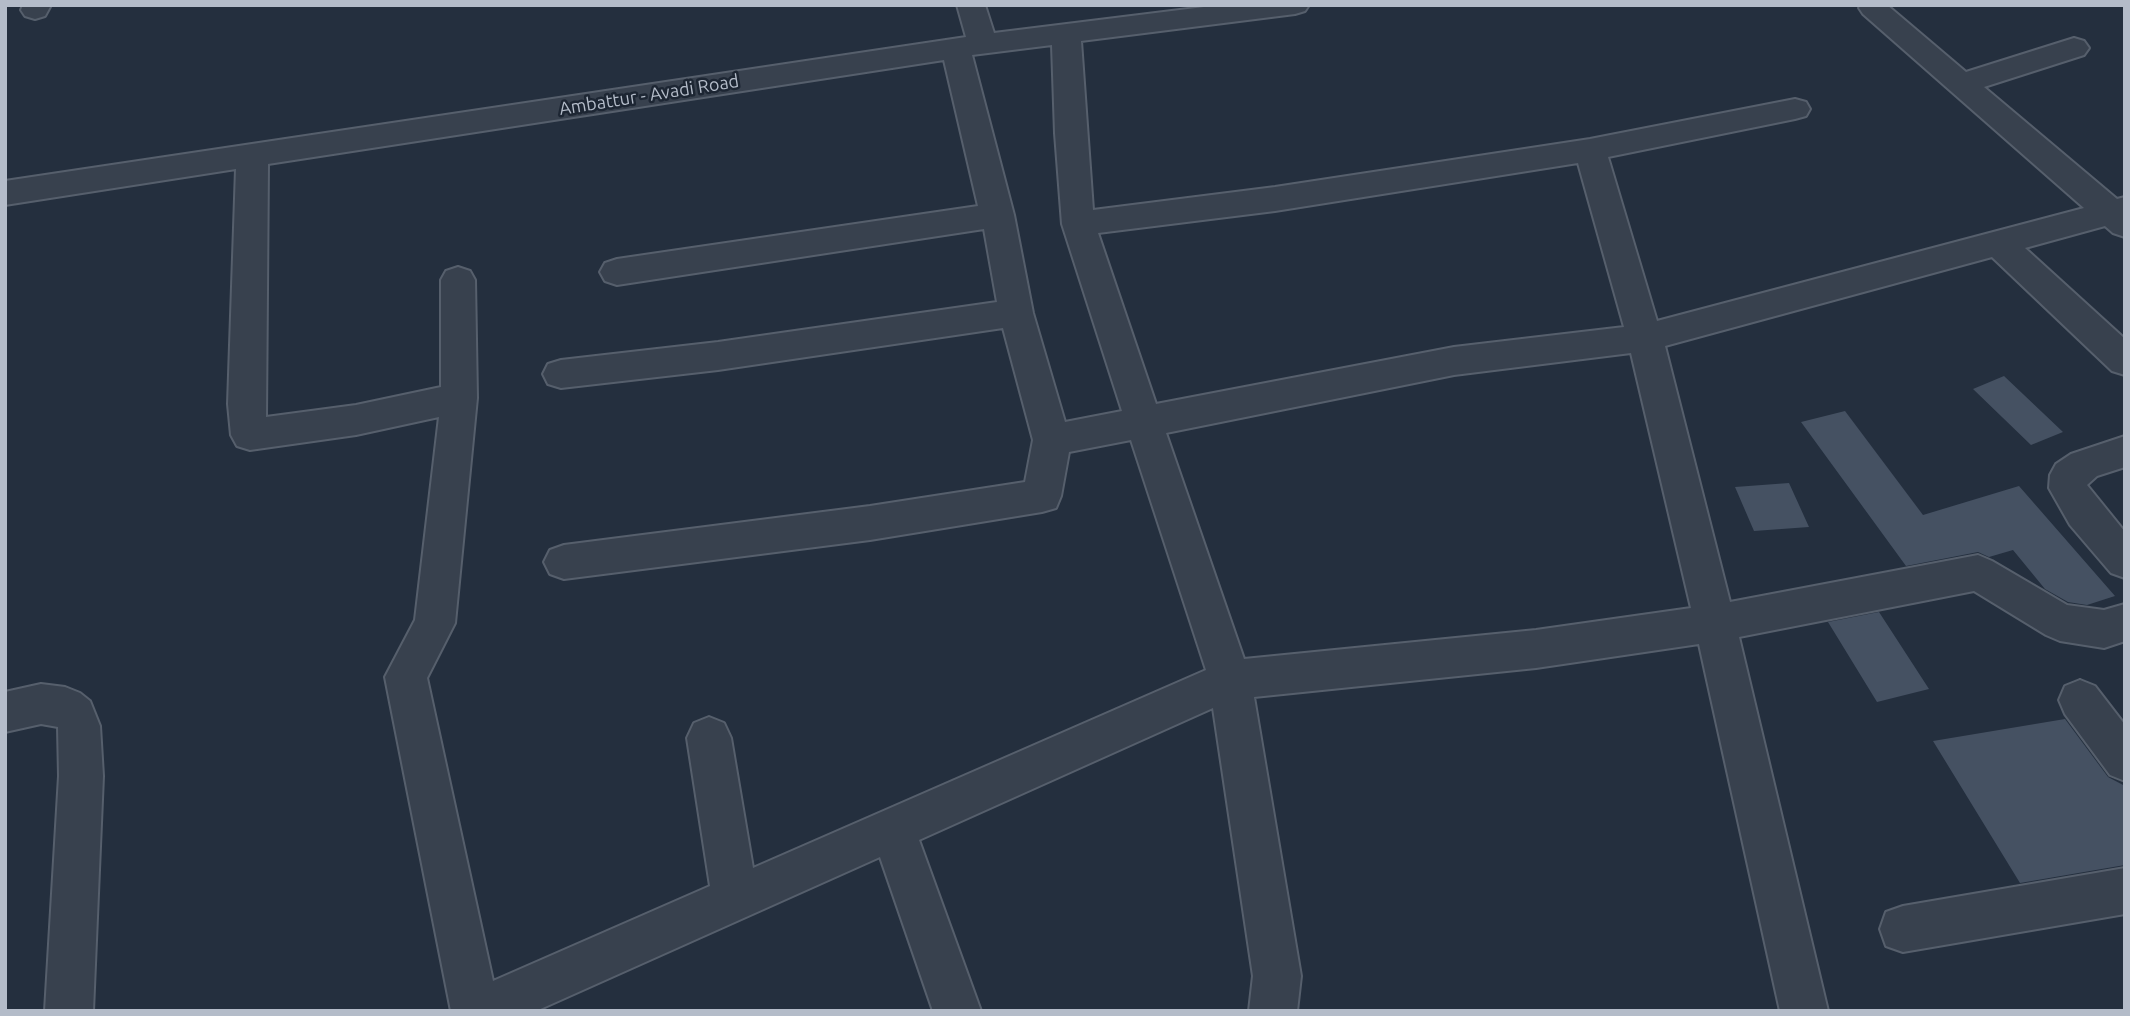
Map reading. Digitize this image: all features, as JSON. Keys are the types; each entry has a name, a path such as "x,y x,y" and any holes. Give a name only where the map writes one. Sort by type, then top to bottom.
{"street":[{"path":"564,562 870,523 1042,496 1052,440 1016,313 970,46 971,5"},
{"name":"Ambattur - Avadi Road","path":"5,193 1066,33 1171,13 1294,5"},
{"path":"1873,8 2120,216"},
{"path":"1066,33 1070,133 1078,224 1230,680 1277,976 1273,1011"},
{"path":"1961,84 2074,48"},
{"path":"1078,224 1275,199 1590,150 1795,109"},
{"path":"1590,150 1644,338 1715,623 1804,1011"},
{"path":"253,155 246,404 250,435 356,420 459,398"},
{"path":"617,272 998,215"},
{"path":"1052,440 1454,361 1644,338 1999,244 2120,216"},
{"path":"1999,244 2125,361"},
{"path":"458,280 459,398 435,623 406,677 475,1011"},
{"path":"561,374 718,356 1016,313"},
{"path":"2125,451 2076,470 2069,475 2068,488 2084,513 2125,561"},
{"path":"480,1011 1230,680 1536,649 1715,623 1978,573 2060,622 2104,629 2125,622"},
{"path":"2080,700 2125,760"},
{"path":"5,712 41,704 65,707 75,715 79,726 81,776 69,1011"},
{"path":"709,737 735,899"},
{"path":"893,830 957,1011"},
{"path":"1903,929 2125,891"}],"building":[{"path":"2004,376 2063,432 2031,445 1973,389"},
{"path":"1845,411 1923,515 2019,486 2115,596 2087,605 2068,602 2045,589 2013,550 1989,557 1978,552 1906,566 1801,422"},
{"path":"1789,483 1809,527 1754,531 1735,487"},
{"path":"1879,612 1929,689 1877,702 1828,622"},
{"path":"2065,719 2108,777 2125,786 2125,865 2020,883 1933,741"}]}
